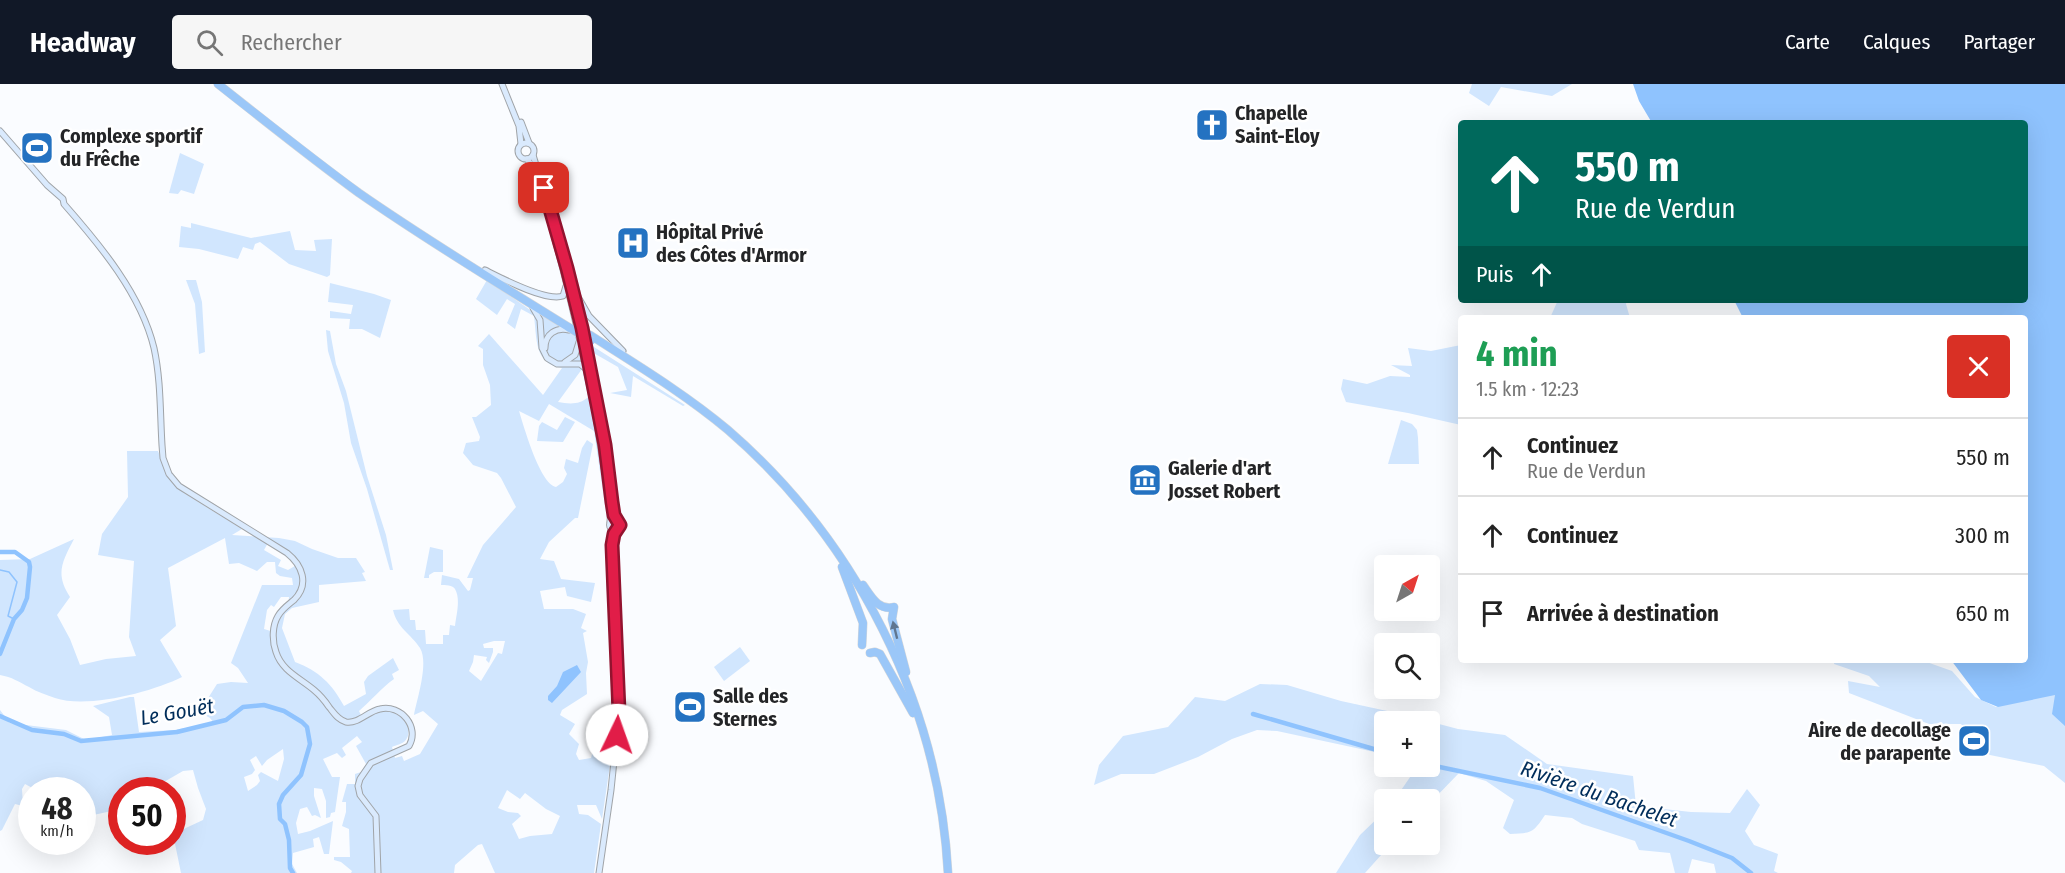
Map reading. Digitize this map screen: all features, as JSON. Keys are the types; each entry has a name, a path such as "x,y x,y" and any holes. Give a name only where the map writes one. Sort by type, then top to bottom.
{"highway":[{"path":"218,84 357,191 436,245 574,330 635,364 704,411 752,452 804,508 864,595 886,637 910,694 923,731 937,787 946,873"},
{"path":"227,84 348,179 415,226 679,397 737,443 793,501 842,563 880,606 885,609 894,607 892,619 910,694"},
{"path":"622,351 635,364"},
{"path":"842,563 863,623 862,645"},
{"path":"842,563 882,637 913,713 934,792 946,873"},
{"path":"870,653 880,654 913,713"}],"main road":[{"path":"504,84 529,143 534,148 530,157 531,163 566,278 574,330 577,352 571,360 560,362 550,358 545,346 549,335 558,330 574,330"},
{"path":"504,84 519,126 522,144 519,153 521,156 530,157"},
{"path":"0,131 47,185 63,199 64,204 101,247 146,323 156,362 162,452 169,474 186,491 287,553 299,565 303,581 300,592 282,610 274,624 274,645 279,659 295,676 314,690 335,715 344,721 354,721 374,710 386,708 405,716 410,723 412,735 409,746 371,763 358,786 360,795 376,816 378,873"},
{"path":"522,144 529,143"},
{"path":"530,157 578,297 585,310 622,351"},
{"path":"567,268 582,328 601,424 614,520"},
{"path":"484,270 521,288 556,298 564,294 566,278"},
{"path":"528,302 540,320 543,348 548,358 558,364 580,363 588,375"},
{"path":"574,330 588,375 614,520 620,525 614,530 612,545 619,712 598,873"},
{"path":"594,404 601,424"},
{"path":"614,520 609,525 614,530"}],"shaded area":[{"path":"1472,84 1572,84 1552,96 1501,87 1489,106 1469,93"},
{"path":"180,153 204,164 194,194 181,190 178,194 169,193"},
{"path":"191,223 251,238 290,231 295,250 316,251 314,240 332,239 330,275 327,277 289,264 260,242 255,244 253,250 243,247 238,259 199,249 179,247 181,226 191,228"},
{"path":"186,280 196,280 202,302 205,352 199,354 195,304"},
{"path":"487,280 536,314 539,312 685,405 683,406 633,376 631,397 610,393 627,390 618,367 590,351 613,481 623,718 616,719 613,651 610,651 612,628 606,585 610,539 594,431 549,404 539,421 519,411 539,466 550,484 556,487 563,482 567,474 564,468 566,459 578,463 587,440 593,444 578,518 575,518 549,542 540,559 554,561 561,579 595,583 591,602 567,596 565,587 540,591 544,609 573,609 586,614 581,628 587,631 583,633 588,662 587,694 562,710 560,715 575,724 569,734 579,744 576,754 579,760 591,758 597,737 614,738 602,819 596,805 577,805 579,814 588,815 601,824 594,873 495,873 482,844 455,865 454,873 351,873 352,871 341,862 334,860 334,857 350,857 349,829 342,826 346,802 342,802 347,784 355,784 355,774 361,772 366,764 356,746 362,742 357,736 342,748 346,755 342,758 337,753 323,759 332,777 340,777 335,812 326,818 326,801 322,789 314,788 314,796 321,818 312,816 307,807 300,809 296,823 298,834 333,821 329,854 324,854 319,837 313,839 314,847 293,853 292,864 297,873 181,873 177,855 186,855 186,828 203,820 206,809 193,770 183,771 173,777 108,777 108,812 96,814 96,777 18,777 18,805 15,804 0,831 0,710 10,723 66,730 86,740 112,735 109,717 93,706 130,697 134,697 139,732 174,730 214,723 203,714 205,703 217,684 248,683 238,668 231,663 262,585 293,585 292,578 276,573 275,562 267,562 257,571 239,563 229,564 225,538 168,568 176,626 160,640 182,677 154,688 119,697 68,701 55,698 12,678 0,675 0,560 30,559 74,539 62,568 65,589 70,597 57,615 80,665 136,656 129,637 134,561 98,555 102,534 128,497 127,451 158,451 168,477 184,493 242,529 232,535 279,538 295,541 338,558 356,558 365,572 362,573 366,581 319,585 319,602 292,608 285,614 282,628 295,662 324,679 344,706 366,694 364,682 368,676 393,658 399,670 392,674 394,679 359,711 361,715 387,711 399,715 406,723 409,732 405,741 392,747 395,758 402,756 404,761 420,754 438,724 423,711 414,715 423,672 422,655 420,648 398,622 393,610 409,609 410,620 415,620 416,630 425,630 426,644 443,644 443,635 449,635 450,625 455,626 458,602 454,588 441,585 442,575 459,579 468,591 470,590 473,578 467,578 483,545 516,507 497,473 473,465 463,453 466,443 479,441 480,437 472,417 476,417 491,405 490,385 483,365 483,349 478,346 489,334 543,395 562,368 553,366 542,356 537,342 534,316 521,309 515,329 507,323 515,304 507,299 497,315 476,299","holes":["582,369 588,397 578,403 558,402","269,541 290,553 300,563 288,570 278,566 281,560 264,550","281,597 289,597 288,606 280,616 274,632 264,629 267,610 271,605 274,607","505,641 502,654 498,653 481,681 469,671 474,655 487,657 486,660 489,663 493,648 484,648 483,644","283,749 284,759 278,781 261,772 258,775 260,781 248,791 244,777 255,770 250,760 256,756 262,766","507,790 520,799 525,793 546,809 560,816 552,834 519,839 512,824 521,816 518,813 498,808"]},
{"path":"330,283 391,300 380,338 362,329 349,329 350,319 330,318 330,311 351,314 353,305 328,302"},
{"path":"1557,303 1626,303 1629,315 1551,315"},
{"path":"326,330 330,331 336,364 346,391 367,476 386,535 393,570 390,570 351,443 344,403 328,351"},
{"path":"1458,346 1458,424 1346,402 1341,389 1343,379 1367,384 1390,376 1410,377 1391,365 1412,366 1408,348 1431,351"},
{"path":"565,417 575,422 563,442 537,441 539,426 542,422 557,430"},
{"path":"1401,420 1412,424 1417,430 1419,464 1388,464"},
{"path":"430,547 443,550 443,572 434,572 429,575 429,578 424,578"},
{"path":"740,647 750,661 724,681 714,667"},
{"path":"1929,663 1952,671 1975,697 1996,707 2055,692 2065,701 2065,783 2044,766 1990,755 1966,739 1966,730 1961,724 1929,724 1849,693 1848,681 1880,687 1869,676 1834,664"},
{"path":"1260,684 1287,685 1341,701 1387,711 1374,711 1374,752 1277,731 1257,730 1154,774 1121,774 1094,785 1099,765 1123,736 1168,727 1195,697 1225,701"},
{"path":"1440,724 1505,735 1547,764 1633,776 1636,806 1691,812 1730,813 1747,789 1760,805 1745,831 1754,845 1778,854 1774,871 1778,873 1716,873 1714,864 1692,859 1688,873 1675,873 1670,853 1639,850 1635,841 1582,824 1572,818 1545,815 1531,831 1510,834 1503,828 1514,800 1486,781 1459,773 1440,793 1440,789 1402,789 1410,777 1440,777"},
{"path":"1374,822 1374,855 1381,855 1365,873 1336,873 1360,835"}],"water":[{"path":"1633,84 2065,84 2065,726 2052,714 2055,695 1998,707 1981,700 1953,663 2028,663 2028,315 1742,315 1736,303 2028,303 2028,120 1650,120 1639,101"},
{"path":"577,665 581,672 552,703 548,700 548,696 557,686 563,672"}],"waterway":[{"name":"Le Gouët","path":"0,552 15,552 29,562 30,567 27,598 22,610 14,619 0,654"},
{"path":"0,570 9,572 17,582 8,616 14,619"},
{"name":"Le Gouët","path":"0,716 32,730 64,734 81,741 177,732 226,720 243,707 264,705 284,711 307,727 310,744 301,775 283,795 279,804 280,819 285,824 289,840 290,868 293,873"},
{"name":"Rivière du Bachelet","path":"1253,714 1374,749"},
{"name":"Rivière du Bachelet","path":"1440,767 1540,788 1732,858 1751,873"}],"place":[{"name":"Chapelle Saint-Eloy","path":"1212,125"},
{"name":"Complexe sportif du Frêche","path":"37,148"},
{"name":"Hôpital Privé des Côtes d'Armor","path":"633,243"},
{"name":"Galerie d'art Josset Robert","path":"1145,480"},
{"name":"Salle des Sternes","path":"690,707"},
{"name":"Aire de decollage de parapente","path":"1974,741"}],"route":[{"path":"544,188 582,328 605,445 614,515 620,525 614,534 612,545 619,712 617,735"}]}
